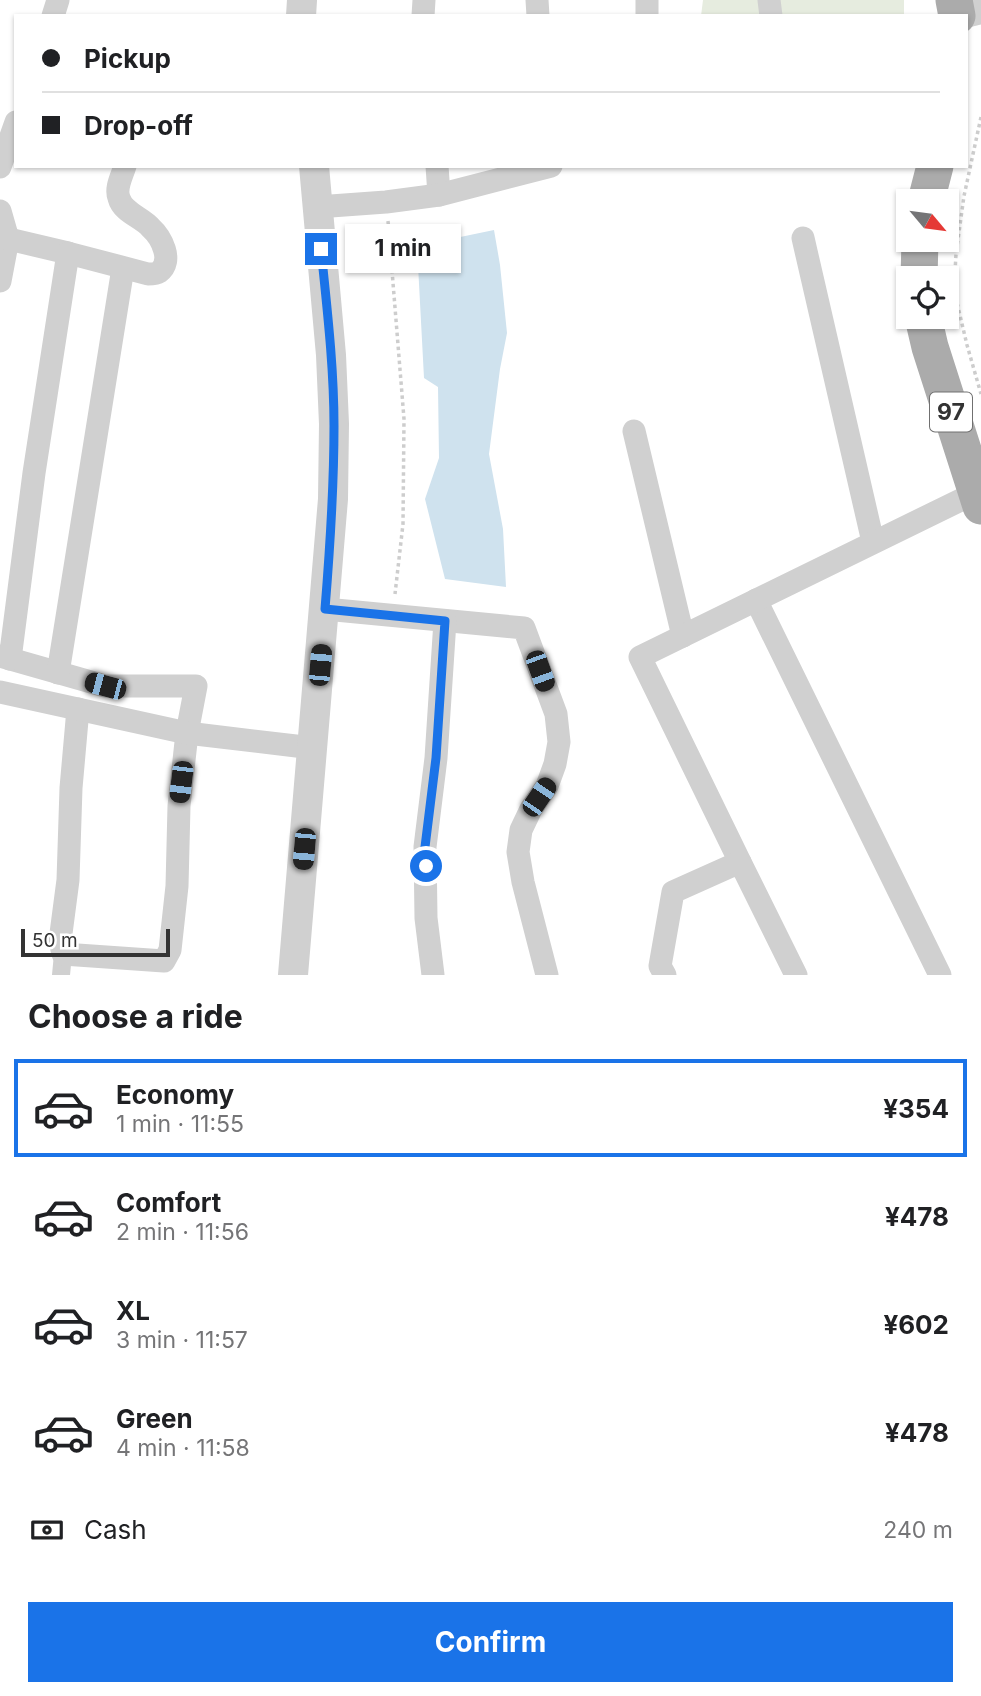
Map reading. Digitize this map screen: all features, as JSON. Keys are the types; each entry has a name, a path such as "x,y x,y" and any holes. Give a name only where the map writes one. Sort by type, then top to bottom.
{"main road":[{"path":"929,189 934,168"},
{"name":"97","path":"926,329 979,499"}],"street":[{"path":"0,167 14,128"},
{"path":"4,238 148,274 159,272 165,263 166,253 162,244 151,227 119,199 118,188 124,168"},
{"path":"293,975 333,499 331,355 314,168"},
{"path":"437,168 439,195"},
{"path":"317,207 439,195 542,168"},
{"path":"0,211 4,238 0,281"},
{"path":"803,238 873,542"},
{"path":"68,253 5,657 105,686 195,686 178,806 177,886 170,950 163,968 62,964 60,941 68,880 71,788 78,709"},
{"path":"58,673 123,268"},
{"path":"634,431 683,636"},
{"path":"796,975 640,657 873,542 979,499"},
{"path":"756,600 940,975"},
{"path":"325,609 524,628 556,714 559,742 547,786 521,830 518,852 547,975"},
{"path":"433,975 426,918 425,847 436,758 445,621"},
{"path":"0,692 187,733 313,748"},
{"path":"665,975 660,966 673,892 740,862"}],"path":[{"path":"981,117 964,196 954,290 981,394"},
{"path":"386,202 404,419 404,524 392,616"}],"shaded area":[{"path":"703,0 904,0 904,14 701,14"}],"water":[{"path":"494,230 507,333 489,454 503,529 506,587 445,579 425,499 439,458 438,387 424,378 417,246"}],"route":[{"path":"321,249 331,355 334,424 333,499 325,609 445,621 436,758 425,847 426,866"}]}
